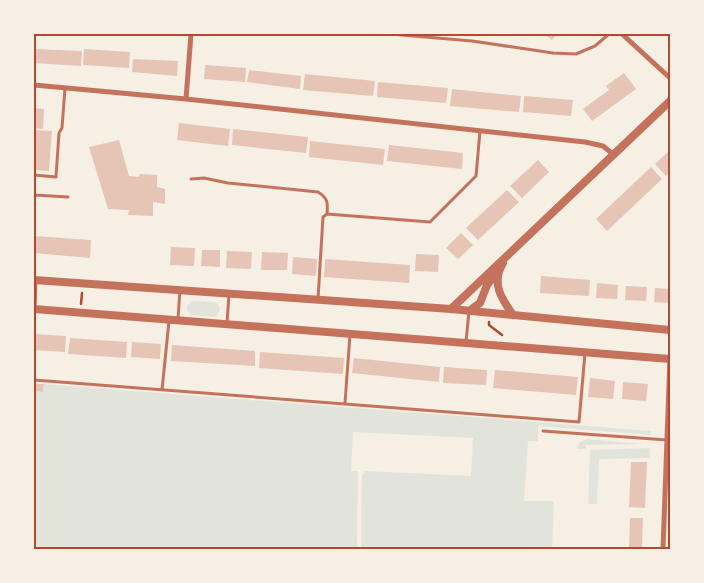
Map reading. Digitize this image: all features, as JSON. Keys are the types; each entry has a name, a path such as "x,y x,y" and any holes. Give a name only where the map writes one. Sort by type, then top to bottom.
{"street":[{"path":"186,99 192,34"},
{"path":"622,34 670,78"},
{"path":"34,85 186,99 586,142 603,146 614,155"},
{"path":"451,309 670,101"},
{"path":"469,311 480,303 487,286 508,255"},
{"path":"500,269 498,281 500,296 513,315"},
{"path":"35,280 451,309 670,330"},
{"path":"34,309 670,358 668,458 663,549"},
{"path":"664,536 670,536"}],"lane":[{"path":"390,34 472,41 553,53 576,54 595,46 608,34"},
{"path":"34,175 56,177 65,88"},
{"path":"327,214 430,222 476,176 480,131"},
{"path":"191,179 204,178 228,183 318,192 325,196 328,202 327,214 323,217 318,300"},
{"path":"34,195 68,198"},
{"path":"34,309 35,280"},
{"path":"162,390 180,290"},
{"path":"227,324 229,293"},
{"path":"466,343 469,311"},
{"path":"345,403 350,333"},
{"path":"34,380 579,422 585,352"},
{"path":"543,431 667,440"}],"path":[{"path":"81,312 83,284"}],"shaded area":[{"path":"192,301 214,302 218,304 220,309 218,315 214,317 190,315 187,306"},
{"path":"44,384 651,431 651,435 538,426 538,441 528,441 524,501 554,501 552,549 361,549 362,475 365,471 471,476 473,438 353,432 351,471 358,471 357,549 34,549 34,391 43,392"},
{"path":"587,439 643,444 586,445 586,449 577,449 580,442"},
{"path":"650,448 650,458 599,459 597,504 588,504 590,450"}],"building":[{"path":"544,34 557,34 552,40"},
{"path":"34,49 82,51 81,66 34,63"},
{"path":"84,49 130,52 129,68 83,65"},
{"path":"133,59 178,61 177,76 132,72"},
{"path":"205,65 246,68 245,82 204,79"},
{"path":"249,70 301,76 300,89 247,82"},
{"path":"624,73 636,89 592,121 583,109 609,90 606,86"},
{"path":"305,74 375,81 373,96 303,90"},
{"path":"378,82 448,88 446,103 377,97"},
{"path":"452,89 521,96 519,112 450,106"},
{"path":"524,96 573,100 571,116 523,112"},
{"path":"34,108 44,109 43,129 34,128"},
{"path":"179,123 230,129 228,146 177,140"},
{"path":"233,129 308,137 306,153 232,145"},
{"path":"35,130 52,131 49,171 34,170"},
{"path":"119,140 129,176 139,177 140,174 157,175 157,187 165,189 165,204 153,202 153,216 128,215 129,210 108,209 89,147"},
{"path":"310,141 385,149 383,165 309,157"},
{"path":"389,145 463,153 462,169 387,161"},
{"path":"670,150 670,171 666,176 655,164"},
{"path":"538,160 549,172 522,198 510,186"},
{"path":"651,167 662,179 607,231 596,219"},
{"path":"507,190 519,202 478,240 466,228"},
{"path":"461,233 473,245 458,259 446,248"},
{"path":"34,236 91,240 90,258 34,253"},
{"path":"171,247 195,248 194,266 170,265"},
{"path":"202,250 220,250 220,267 201,266"},
{"path":"227,251 252,252 251,269 226,268"},
{"path":"262,252 288,253 287,270 261,270"},
{"path":"416,254 439,255 438,272 415,271"},
{"path":"293,257 317,259 316,276 292,274"},
{"path":"325,259 410,265 409,283 324,277"},
{"path":"541,276 590,280 589,296 540,293"},
{"path":"597,283 618,285 617,299 596,298"},
{"path":"626,286 647,287 646,301 625,300"},
{"path":"655,288 670,289 670,303 654,302"},
{"path":"34,334 66,336 65,352 34,350"},
{"path":"70,338 127,342 126,358 68,354"},
{"path":"132,342 161,344 160,359 131,357"},
{"path":"172,345 255,351 255,366 171,361"},
{"path":"260,352 344,358 343,374 259,368"},
{"path":"354,358 440,367 439,382 352,373"},
{"path":"444,367 487,370 486,385 443,383"},
{"path":"495,370 578,377 576,395 493,388"},
{"path":"590,378 615,381 613,399 588,397"},
{"path":"623,382 648,384 646,401 622,399"},
{"path":"34,384 44,384 43,392 34,391"},
{"path":"631,462 647,462 645,508 629,507"},
{"path":"630,518 643,518 642,547 629,547"}]}
